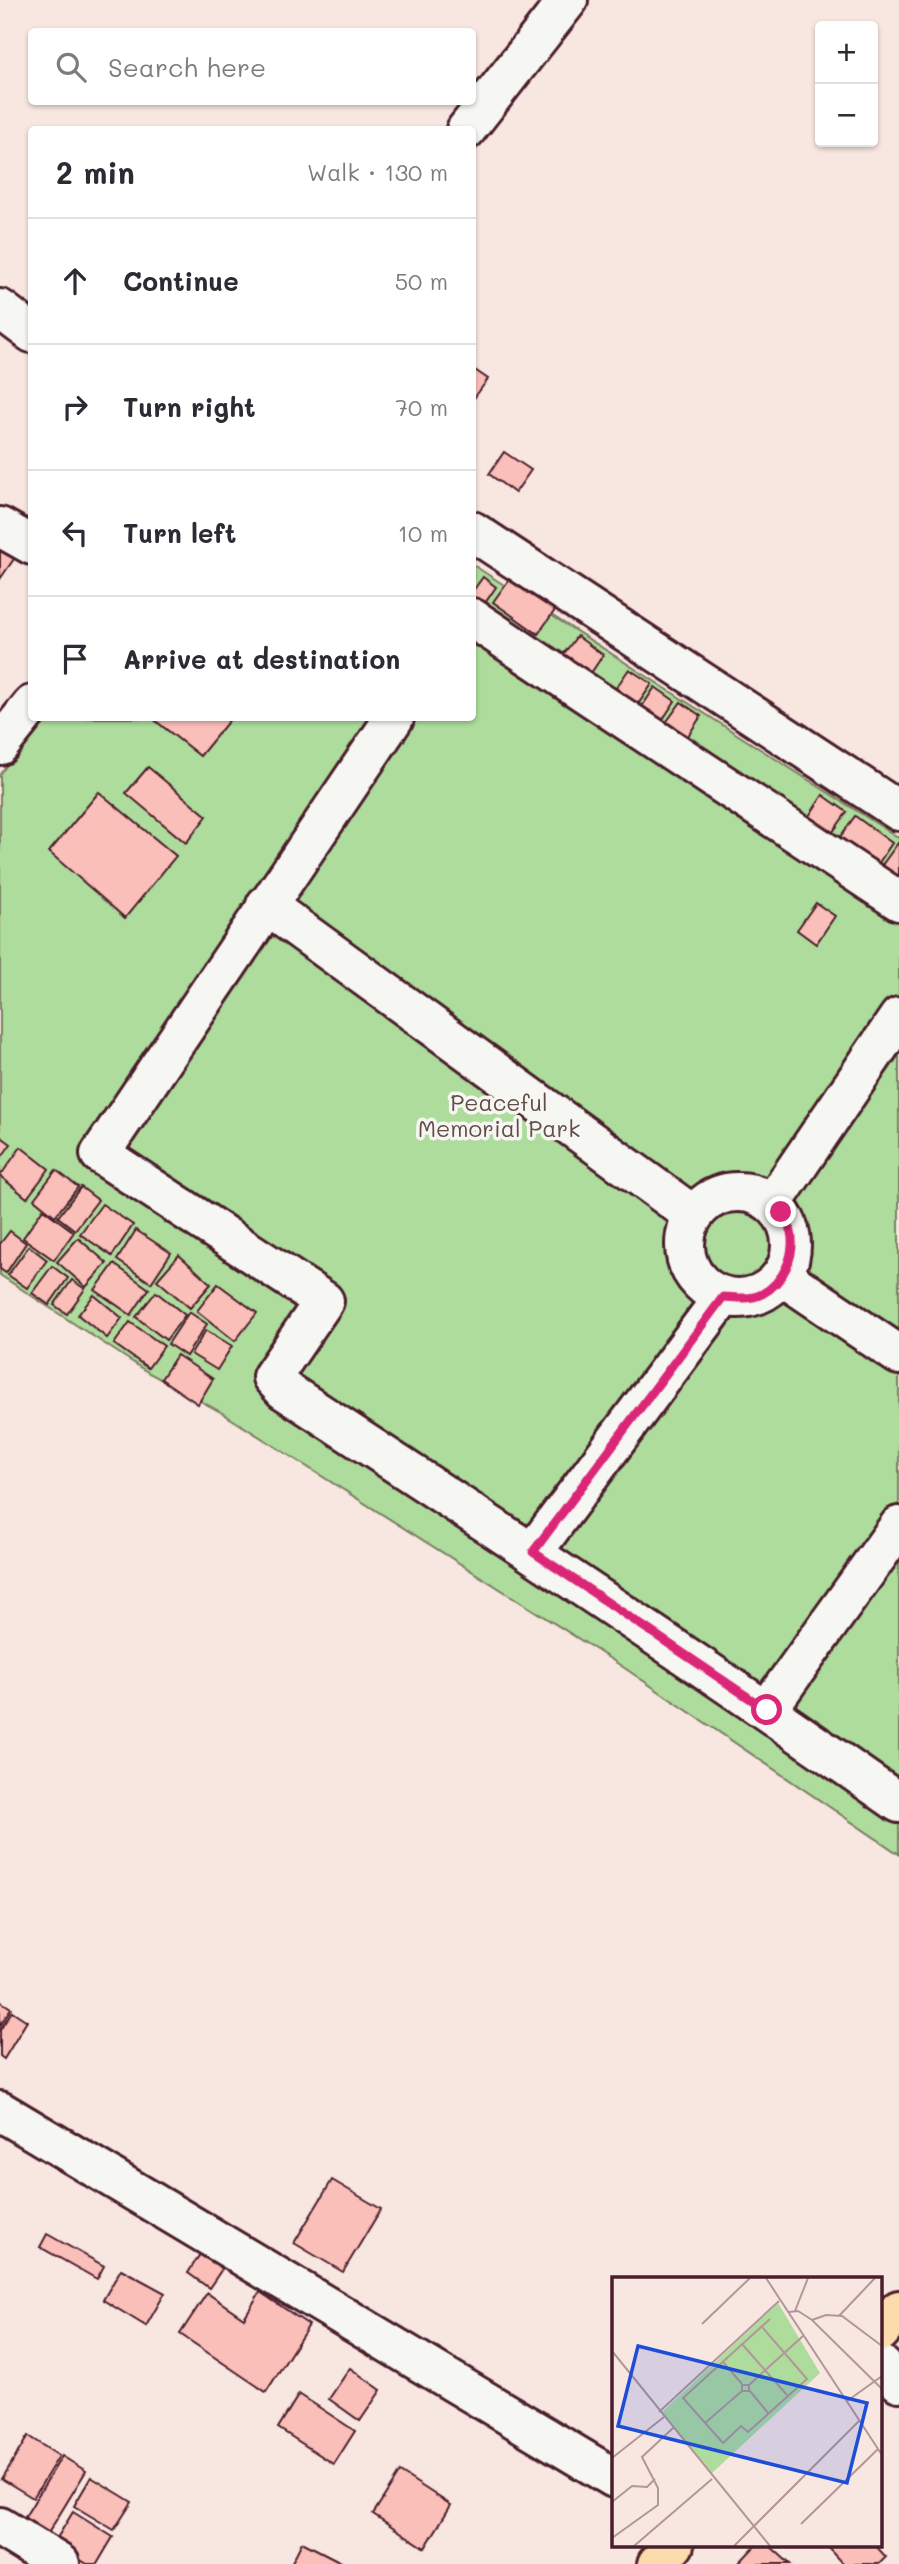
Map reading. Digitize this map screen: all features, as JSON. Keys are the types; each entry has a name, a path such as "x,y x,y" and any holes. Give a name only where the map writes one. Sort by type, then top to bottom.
{"main road":[{"path":"881,2331 899,2311"},
{"path":"657,2564 673,2546"}],"street":[{"path":"469,126 568,0"},
{"path":"0,309 28,330"},
{"path":"0,527 28,543"},
{"path":"476,534 899,811"},
{"path":"476,621 899,901"},
{"path":"0,745 28,710"},
{"path":"392,721 100,1154 324,1301 272,1377 284,1390 533,1552 899,1803"},
{"path":"266,905 693,1215"},
{"path":"772,1204 899,1017"},
{"path":"730,1191 761,1195 772,1204 781,1212 790,1231 792,1251 782,1276 762,1294 742,1299 712,1293 698,1281 690,1269 684,1251 686,1232 693,1215 712,1197 730,1191"},
{"path":"782,1276 899,1355"},
{"path":"533,1552 723,1297"},
{"path":"767,1710 899,1526"},
{"path":"0,2111 612,2477"},
{"path":"881,2365 899,2382"},
{"path":"0,2526 60,2564"}],"green space":[{"name":"Peaceful Memorial Park","path":"476,567 899,838 899,1854 620,1665 219,1411 149,1373 0,1275 0,774 41,721 476,721"}],"building":[{"path":"476,371 488,379 476,396"},
{"path":"504,452 531,470 515,493 489,474"},
{"path":"0,544 16,556 0,579"},
{"path":"513,574 558,606 538,634 493,602"},
{"path":"483,577 496,587 483,606 476,601 476,587"},
{"path":"577,636 603,655 587,679 560,659"},
{"path":"629,669 652,684 636,707 614,691"},
{"path":"655,687 675,701 661,722 641,708"},
{"path":"681,702 701,716 686,739 665,724"},
{"path":"156,721 229,721 200,756"},
{"path":"148,767 207,816 186,843 126,793"},
{"path":"99,792 176,856 125,918 49,852"},
{"path":"823,795 847,812 830,836 807,819"},
{"path":"855,816 892,843 876,867 838,840"},
{"path":"899,843 899,878 882,865"},
{"path":"816,903 835,916 816,944 797,930"},
{"path":"0,1136 11,1144 0,1159"},
{"path":"21,1147 49,1169 27,1198 0,1176"},
{"path":"56,1170 78,1187 55,1216 34,1199"},
{"path":"81,1187 98,1200 75,1230 58,1217"},
{"path":"102,1204 133,1225 112,1256 80,1234"},
{"path":"43,1209 74,1232 54,1260 23,1238"},
{"path":"136,1230 171,1253 151,1283 117,1260"},
{"path":"10,1231 26,1243 6,1273 0,1269 0,1244"},
{"path":"78,1238 107,1263 86,1287 57,1262"},
{"path":"29,1246 47,1260 27,1288 8,1275"},
{"path":"179,1255 211,1284 190,1308 157,1280"},
{"path":"114,1264 149,1289 131,1315 95,1290"},
{"path":"52,1266 68,1278 49,1305 32,1293"},
{"path":"72,1280 85,1289 67,1314 54,1305"},
{"path":"218,1284 257,1313 235,1341 197,1311"},
{"path":"156,1292 185,1315 166,1340 136,1317"},
{"path":"94,1295 122,1318 107,1338 78,1315"},
{"path":"189,1312 207,1324 186,1356 168,1344"},
{"path":"130,1322 164,1346 148,1368 114,1344"},
{"path":"206,1330 232,1346 217,1370 191,1354"},
{"path":"177,1355 213,1379 198,1404 161,1379"},
{"path":"0,2001 11,2008 0,2026"},
{"path":"12,2011 27,2021 4,2059 0,2056 0,2030"},
{"path":"332,2180 381,2209 343,2272 294,2243"},
{"path":"47,2234 104,2266 97,2279 40,2247"},
{"path":"202,2251 224,2266 209,2288 188,2273"},
{"path":"121,2269 165,2293 146,2326 103,2300"},
{"path":"260,2292 309,2325 266,2392 180,2334 207,2293 244,2318"},
{"path":"350,2368 381,2390 360,2421 329,2399"},
{"path":"299,2394 355,2431 334,2464 278,2428"},
{"path":"28,2436 59,2456 33,2498 2,2479"},
{"path":"62,2456 86,2471 47,2535 23,2520"},
{"path":"400,2472 451,2505 425,2548 373,2514"},
{"path":"91,2477 132,2502 114,2530 74,2506"},
{"path":"73,2512 113,2537 97,2564 87,2564 54,2543"},
{"path":"302,2542 345,2564 291,2564"},
{"path":"755,2546 770,2546 790,2564 738,2564"},
{"path":"827,2546 876,2546 886,2557 879,2564 844,2564"}],"route":[{"path":"767,1710 533,1552 723,1297 742,1299 762,1294 782,1276 792,1251 790,1231 781,1212"}]}
